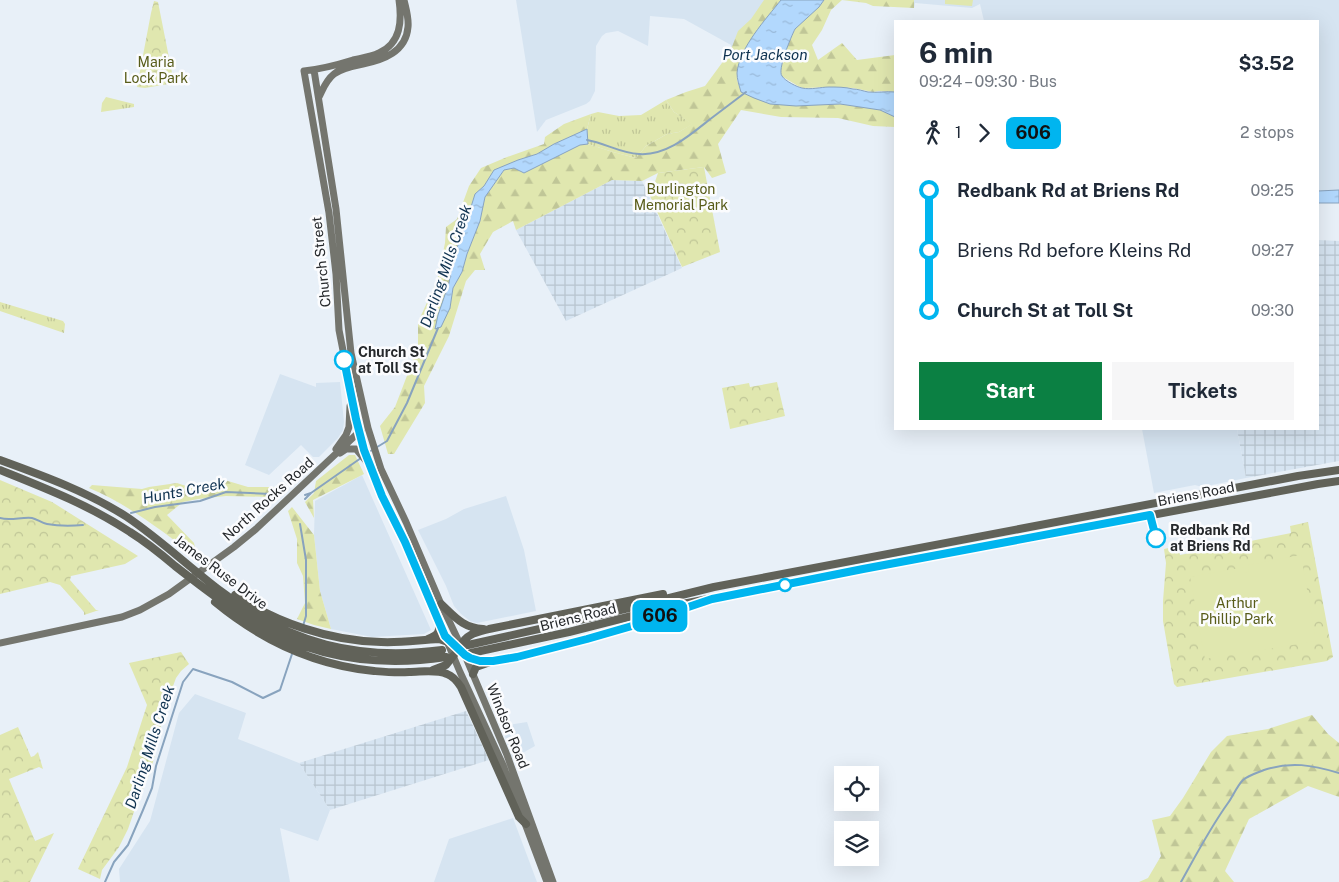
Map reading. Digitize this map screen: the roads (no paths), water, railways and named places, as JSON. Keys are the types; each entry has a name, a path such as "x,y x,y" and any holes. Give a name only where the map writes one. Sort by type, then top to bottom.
{"highway":[{"name":"James Ruse Drive","path":"0,460 66,485 121,513 211,581 228,597 283,634"},
{"path":"1322,472 1339,466"},
{"name":"James Ruse Drive","path":"0,470 61,494 98,512 132,533 201,588 247,619 283,634"},
{"path":"1322,472 1339,470"},
{"name":"Briens Road","path":"714,587 1322,472"},
{"name":"Briens Road","path":"462,650 579,630 667,608 752,591 1339,481"},
{"path":"1146,505 1150,515"},
{"path":"750,580 752,591"},
{"path":"462,650 463,640 489,629 672,592 714,587"},
{"path":"423,672 442,667 462,650 714,587"},
{"path":"473,674 478,666 493,661 517,657 587,639 712,599"},
{"path":"441,604 466,625 474,628 489,629"},
{"path":"426,640 437,635 440,629 439,622"},
{"path":"283,634 319,632 374,642 446,639"},
{"path":"283,634 334,655 373,661 413,661 444,653"},
{"path":"283,634 309,657 334,665 373,671 441,672 453,677 461,687 520,817 526,824"},
{"path":"462,650 474,660 493,661"}],"main road":[{"path":"394,48 400,24 399,0"},
{"path":"319,97 327,81 335,73 387,57 404,39 408,28 404,0"},
{"path":"314,70 372,56 394,48"},
{"name":"Church Street","path":"362,452 339,330 339,274 336,209 319,97 314,70 304,71 339,274 351,353 373,445"},
{"name":"North Rocks Road","path":"331,458 348,432 351,396"},
{"name":"North Rocks Road","path":"0,643 122,617 156,602 234,547 256,529 358,432 368,428"},
{"name":"Windsor Road","path":"373,445 441,604 456,633 507,755 553,882"},
{"path":"331,458 350,448 362,452 370,465 382,496 405,542 446,639 462,650"},
{"name":"Windsor Road","path":"462,650 460,672 490,736 548,882"}],"water":[{"name":"Port Jackson","path":"781,0 824,0 795,29 781,67 782,76 788,82 805,89 838,87 868,92 894,92 894,117 880,110 840,104 796,106 770,104 741,92 737,73 739,63 748,44"},
{"path":"587,129 588,144 580,145 524,173 514,168 504,170 485,197 480,221 462,272 453,288 450,308 441,327 435,329 449,283 453,259 475,194 484,186 494,170 537,154"},
{"path":"1339,190 1339,203 1319,203 1319,191"}],"waterway":[{"name":"Darling Mills Creek","path":"587,140 632,153 649,154 659,152 677,144 746,92"},
{"name":"Darling Mills Creek","path":"369,452 387,441 407,403 438,328"},
{"name":"Darling Mills Creek","path":"305,499 361,458"},
{"name":"Hunts Creek","path":"131,513 155,507 200,501 226,492 271,494"},
{"name":"Darling Mills Creek","path":"305,495 311,493"},
{"name":"Hunts Creek","path":"0,518 32,518 51,525 83,525"},
{"name":"Darling Mills Creek","path":"300,524 306,560 306,616 303,626"},
{"name":"Darling Mills Creek","path":"105,882 114,862 128,845 143,810 152,788 156,766 183,682 193,669 232,682 263,698 280,690 293,651"},
{"path":"1181,882 1215,822 1245,778 1274,767 1292,765 1311,766 1339,773"}],"place":[{"name":"Church St at Toll St","path":"344,360"},
{"name":"Redbank Rd at Briens Rd","path":"1156,538"}],"park label":[{"name":"Maria Lock Park","path":"156,70"},
{"name":"Burlington Memorial Park","path":"681,197"},
{"name":"Arthur Phillip Park","path":"1237,612"}]}
